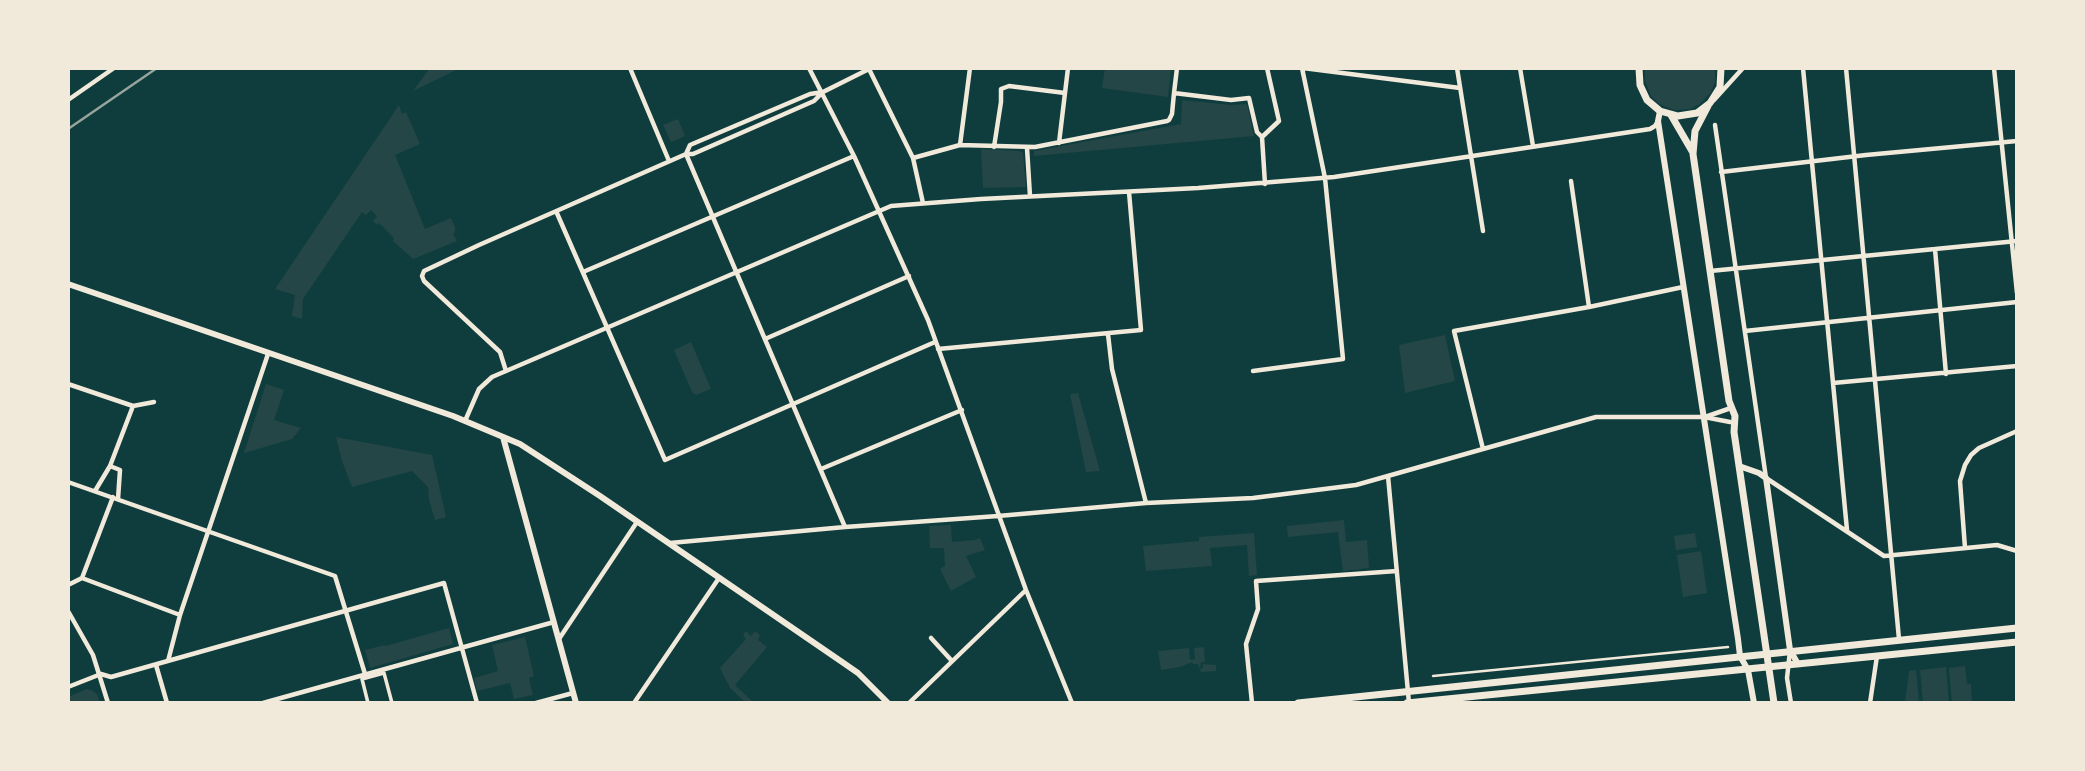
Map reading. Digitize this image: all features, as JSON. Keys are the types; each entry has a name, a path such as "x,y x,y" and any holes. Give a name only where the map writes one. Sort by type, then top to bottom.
{"main road":[{"path":"1639,68 1644,95 1660,111 1671,116 1691,115 1709,104"},
{"path":"1721,68 1720,87 1695,131 1693,154 1730,422 1734,432"},
{"path":"1671,116 1693,154"},
{"path":"1729,405 1735,416 1734,432 1774,703"},
{"path":"1298,703 2017,628"},
{"path":"1408,703 2017,642"}],"street":[{"path":"68,100 114,68"},
{"path":"630,68 669,161"},
{"path":"809,68 854,156 909,276 962,410 1026,590 1072,703"},
{"path":"960,145 970,68"},
{"path":"1059,143 1068,68"},
{"path":"914,158 960,145 1027,148 1169,121 1177,68"},
{"path":"1262,137 1279,121 1267,68"},
{"path":"1253,371 1343,359 1325,178 1302,68 1460,88"},
{"path":"1457,68 1483,231"},
{"path":"1520,68 1533,146"},
{"path":"1709,104 1743,68"},
{"path":"1802,68 1847,531"},
{"path":"1846,68 1899,639"},
{"path":"1994,68 2014,241 2017,293"},
{"path":"845,527 686,154 690,145 810,94 823,92 870,69 914,158 923,203"},
{"path":"994,146 1001,102 1000,89 1009,86 1065,93"},
{"path":"506,371 500,352 424,281 422,274 427,269 669,161 686,154 694,154 814,102 823,92"},
{"path":"1174,93 1231,100 1249,98 1257,132 1262,137 1265,184"},
{"path":"1660,111 1658,121 1740,656 1748,670 1754,703"},
{"path":"465,421 489,378 895,205 1265,184 1325,178 1650,129 1658,121"},
{"path":"1715,125 1790,650 1788,666 1791,703"},
{"path":"1721,172 2017,141"},
{"path":"1027,148 1030,196"},
{"path":"583,272 854,156"},
{"path":"1571,181 1589,307"},
{"path":"938,349 1141,330 1129,192"},
{"path":"556,211 665,460 935,342"},
{"path":"1709,271 2014,241"},
{"path":"1935,249 1946,374"},
{"path":"765,339 909,276"},
{"path":"68,284 465,421 520,444 858,673 888,703"},
{"path":"1483,449 1454,331 1589,307 1684,286"},
{"path":"1745,331 2017,302"},
{"path":"1108,334 1112,369 1146,503"},
{"path":"168,662 180,615 268,354"},
{"path":"1833,384 2017,366"},
{"path":"68,384 134,406 154,401"},
{"path":"1704,417 1729,405"},
{"path":"95,491 110,466 134,406"},
{"path":"820,469 962,410"},
{"path":"669,543 1343,488 1596,417 1704,417 1730,422"},
{"path":"1965,548 1960,486 1965,464 1979,448 2017,431"},
{"path":"503,437 576,703"},
{"path":"68,585 82,578 115,498 120,470 110,466"},
{"path":"1739,466 1759,473 1884,556 1997,545 2017,551"},
{"path":"1388,476 1408,703"},
{"path":"68,482 335,576 368,703"},
{"path":"559,639 636,522"},
{"path":"1252,703 1246,644 1258,609 1256,581 1397,571"},
{"path":"82,578 180,615"},
{"path":"634,703 719,579"},
{"path":"68,687 101,674 111,677 168,662 444,583 477,703"},
{"path":"909,703 1026,590"},
{"path":"68,611 93,655 108,703"},
{"path":"263,703 554,622"},
{"path":"931,638 952,661"},
{"path":"1915,638 1916,652"},
{"path":"1790,650 1798,664"},
{"path":"1870,703 1877,656"},
{"path":"156,665 167,703"},
{"path":"362,677 384,673 392,703"},
{"path":"536,703 573,692"}],"lane":[{"path":"1433,677 1728,647"}],"shaded area":[{"path":"430,68 460,68 413,91"},
{"path":"1105,68 1171,68 1168,97 1102,88"},
{"path":"1645,68 1715,68 1715,82 1711,92 1700,104 1690,109 1674,110 1659,104 1651,96 1645,81"},
{"path":"1182,100 1247,104 1254,136 1034,156 1034,151 1181,124"},
{"path":"399,105 402,114 406,112 420,144 395,155 425,229 451,218 455,227 453,234 457,241 413,259 393,241 394,238 379,223 377,225 373,221 377,216 371,210 366,215 362,212 303,299 302,319 292,316 295,295 275,289"},
{"path":"678,119 685,136 671,142 663,125"},
{"path":"981,149 1023,153 1026,187 983,188"},
{"path":"1445,335 1455,381 1405,393 1399,345"},
{"path":"691,342 711,389 696,395 692,392 674,350"},
{"path":"266,384 284,390 274,420 301,428 292,439 244,453"},
{"path":"1078,393 1100,471 1086,472 1070,394"},
{"path":"336,437 432,455 446,517 435,520 428,487 412,471 352,487"},
{"path":"1344,520 1346,542 1367,540 1369,568 1343,571 1338,532 1288,537 1287,526"},
{"path":"951,525 952,542 980,538 985,550 966,556 976,577 951,591 940,569 945,566 944,548 930,548 929,526"},
{"path":"1254,533 1257,575 1249,576 1247,545 1210,548 1212,566 1146,571 1143,546 1199,541 1199,537"},
{"path":"1695,533 1697,547 1676,550 1674,536"},
{"path":"1701,551 1707,593 1683,597 1677,555"},
{"path":"449,628 453,644 370,668 365,650"},
{"path":"746,631 751,636 755,631 760,635 758,640 767,647 735,685 754,703 746,703 730,688 720,668 746,639 743,635"},
{"path":"525,637 534,676 529,678 533,695 514,699 510,683 477,691 474,678 498,671 492,645"},
{"path":"1204,647 1205,662 1201,662 1200,669 1203,664 1216,665 1216,671 1201,672 1198,664 1192,662 1161,670 1158,651 1189,648 1190,660 1195,659 1194,648"},
{"path":"1965,666 1967,684 1971,684 1972,703 1952,703 1949,668"},
{"path":"1946,667 1949,703 1923,703 1920,670"},
{"path":"1916,670 1919,703 1905,703 1909,671"},
{"path":"87,689 97,694 100,703 68,703 68,697"}],"railway":[{"path":"68,129 157,68"}]}
